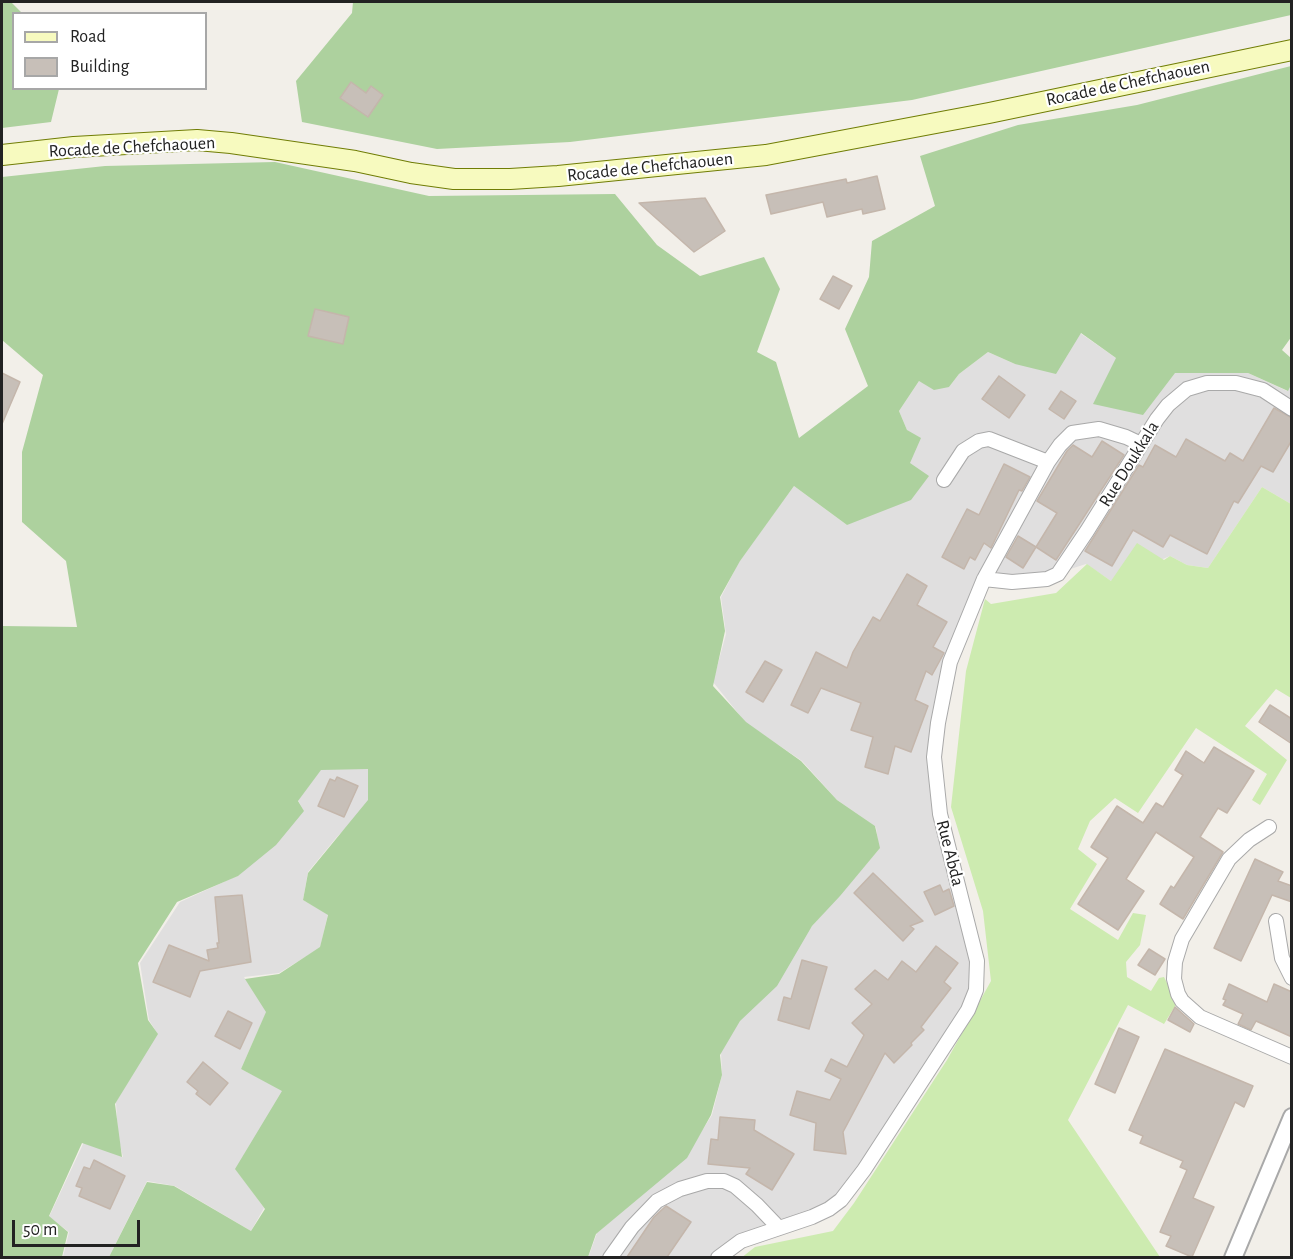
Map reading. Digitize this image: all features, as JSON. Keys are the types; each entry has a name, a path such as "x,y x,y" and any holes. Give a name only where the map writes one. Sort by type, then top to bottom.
{"main road":[{"name":"Rocade de Chefchaouen","path":"2,155 74,147 197,140 332,158 411,173 454,178 510,179 558,176 766,155 989,113 1292,50"}],"street":[{"name":"Rue Doukkala","path":"984,579 1012,582 1047,579 1058,574 1168,405 1187,389 1222,382 1249,385 1263,390 1292,409"},
{"name":"Rue Abda","path":"718,1257 741,1241 802,1221 829,1209 841,1200 853,1187 963,1018 976,990 978,972 975,948 939,814 934,757 950,662 984,579 1048,462 1067,436 1079,431 1107,431 1141,444"},
{"path":"944,480 963,451 980,441 989,439 1048,462"},
{"path":"1269,827 1241,846 1225,867 1182,939 1175,962 1174,979 1182,1000 1200,1017 1292,1057"},
{"path":"1276,921 1282,958 1292,978"},
{"path":"1233,1257 1290,1124"},
{"path":"610,1257 626,1235 657,1201 680,1189 707,1181 724,1181 735,1186 753,1200 779,1228"}],"shaded area":[{"path":"1080,333 1116,358 1175,373 1248,373 1287,391 1291,385 1291,504 1262,487 1208,568 1187,565 1170,556 1111,581 1086,564 1033,581 984,580 959,637 938,723 946,840 976,990 841,1200 718,1257 588,1258 597,1233 686,1156 712,1115 722,1075 721,1052 739,1021 812,926 879,849 876,827 837,800 802,761 746,723 713,682 726,634 721,597 740,560 794,486 847,525 910,463 907,430 899,411 919,381 949,387 959,374 988,352 1015,364"},
{"path":"370,767 369,804 336,838 308,872 303,900 328,914 320,948 279,973 244,977 267,1011 241,1069 284,1091 236,1169 264,1208 251,1231 175,1186 147,1181 109,1257 63,1257 69,1232 49,1217 84,1142 123,1157 118,1136 116,1102 157,1033 149,1020 140,963 180,902 239,875 303,810 298,800 321,769"}],"green space":[{"path":"2,2 11,2 21,12 12,12 12,90 59,90 51,122 2,128"},
{"path":"353,2 1291,2 1291,15 912,100 570,142 437,149 302,122 296,81 352,13"},
{"path":"1291,66 1292,336 1282,350 1291,358 1291,385 1288,391 1248,373 1175,373 1143,415 1093,404 1116,358 1081,333 1056,374 1015,364 988,352 959,374 949,387 934,390 919,381 899,411 907,430 921,438 910,463 929,476 911,500 847,525 794,486 740,561 720,597 725,631 713,686 746,722 801,761 837,800 875,826 880,848 812,926 777,986 740,1021 720,1055 722,1075 711,1115 687,1158 596,1234 588,1257 109,1257 147,1182 174,1186 251,1231 265,1209 235,1169 282,1091 241,1069 266,1012 245,979 279,974 320,947 328,915 303,900 308,873 368,800 368,769 321,770 298,801 304,811 276,845 238,876 177,902 138,963 148,1020 158,1034 115,1104 122,1157 82,1143 49,1216 68,1232 62,1257 2,1257 2,626 77,627 66,561 22,522 22,452 43,375 2,340 2,177 105,166 275,162 429,196 615,194 657,245 700,276 764,257 780,289 757,352 776,362 799,438 868,386 845,329 869,277 872,241 935,206 920,156 1018,125 1137,105"},
{"path":"1262,487 1291,504 1291,698 1276,689 1245,726 1287,760 1260,805 1252,800 1267,774 1196,728 1138,813 1115,798 1090,821 1078,849 1097,864 1070,909 1118,940 1133,913 1146,915 1140,945 1126,962 1127,977 1151,991 1159,978 1164,977 1177,1003 1164,1024 1128,1005 1068,1120 1160,1257 741,1258 755,1247 833,1231 854,1203 947,1060 991,981 983,911 951,807 966,671 985,599 991,604 1056,593 1087,564 1111,581 1137,543 1164,560 1170,556 1187,565 1208,568"}],"building":[{"path":"351,82 366,93 371,86 383,95 368,117 340,98"},
{"path":"877,176 885,209 863,214 862,209 827,217 823,202 771,214 766,195 846,179 847,183"},
{"path":"705,198 725,231 694,252 639,203"},
{"path":"833,276 852,286 839,309 820,299"},
{"path":"315,309 349,317 343,344 308,336"},
{"path":"2,373 20,382 2,424"},
{"path":"999,376 1025,395 1009,418 982,399"},
{"path":"1061,391 1076,401 1064,419 1049,409"},
{"path":"1274,408 1292,418 1292,440 1273,472 1261,466 1238,503 1234,501 1207,554 1170,535 1163,547 1133,530 1112,566 1085,551 1139,465 1143,467 1155,445 1176,457 1186,439 1225,461 1230,453 1243,461"},
{"path":"1102,441 1124,455 1056,560 1036,547 1057,513 1037,501 1067,451 1073,445 1092,457"},
{"path":"1004,464 1030,477 1022,491 1019,490 991,548 984,543 975,560 970,557 964,569 942,557 967,509 979,515"},
{"path":"1018,536 1036,547 1023,568 1006,557"},
{"path":"907,574 927,586 917,605 947,622 933,647 944,653 932,675 926,671 915,700 928,706 911,752 895,746 888,774 865,767 873,737 851,730 861,703 821,688 808,713 791,705 816,652 847,668 853,652 873,617 880,621"},
{"path":"765,661 782,670 763,702 746,692"},
{"path":"1270,705 1292,719 1292,744 1259,722"},
{"path":"1214,747 1254,771 1227,813 1218,808 1200,837 1223,852 1183,919 1160,904 1171,886 1174,888 1194,857 1156,832 1126,879 1144,891 1118,930 1078,904 1108,858 1091,847 1117,806 1143,823 1156,803 1163,807 1183,775 1175,770 1186,751 1204,763"},
{"path":"337,777 358,786 344,817 318,806 330,779 335,781"},
{"path":"1255,859 1283,872 1278,881 1292,886 1292,902 1272,895 1241,961 1214,948"},
{"path":"873,873 923,921 910,926 914,929 903,941 854,893"},
{"path":"940,885 943,892 949,889 954,906 935,915 924,892"},
{"path":"242,895 251,962 200,971 190,997 153,982 169,945 209,961 207,950 218,948 217,943 219,943 215,897"},
{"path":"936,946 958,963 944,982 951,988 921,1027 924,1030 894,1063 885,1053 843,1132 846,1154 814,1150 816,1123 790,1115 797,1091 830,1100 841,1079 825,1071 831,1059 847,1067 864,1035 852,1023 872,1004 855,989 875,970 888,980 902,961 916,972"},
{"path":"1149,949 1165,959 1155,975 1138,965"},
{"path":"802,960 827,967 809,1029 778,1020 784,997 791,999"},
{"path":"1229,984 1267,1002 1274,984 1292,992 1292,1037 1256,1021 1251,1030 1238,1024 1243,1014 1223,1005"},
{"path":"1175,1007 1194,1024 1190,1032 1168,1020"},
{"path":"228,1011 252,1023 240,1049 215,1036"},
{"path":"1119,1028 1139,1037 1115,1093 1095,1084"},
{"path":"1165,1049 1253,1086 1244,1107 1235,1102 1193,1198 1214,1207 1192,1257 1166,1246 1171,1236 1160,1232 1187,1170 1180,1167 1183,1161 1140,1143 1143,1136 1129,1130"},
{"path":"203,1062 228,1083 210,1105 196,1094 198,1091 187,1082"},
{"path":"720,1117 755,1120 754,1130 794,1154 772,1190 746,1174 750,1168 708,1164 711,1139 718,1140"},
{"path":"94,1160 125,1176 110,1209 79,1196 82,1188 76,1186 84,1167 90,1169"},
{"path":"666,1206 691,1222 667,1257 627,1257 654,1217"}]}
